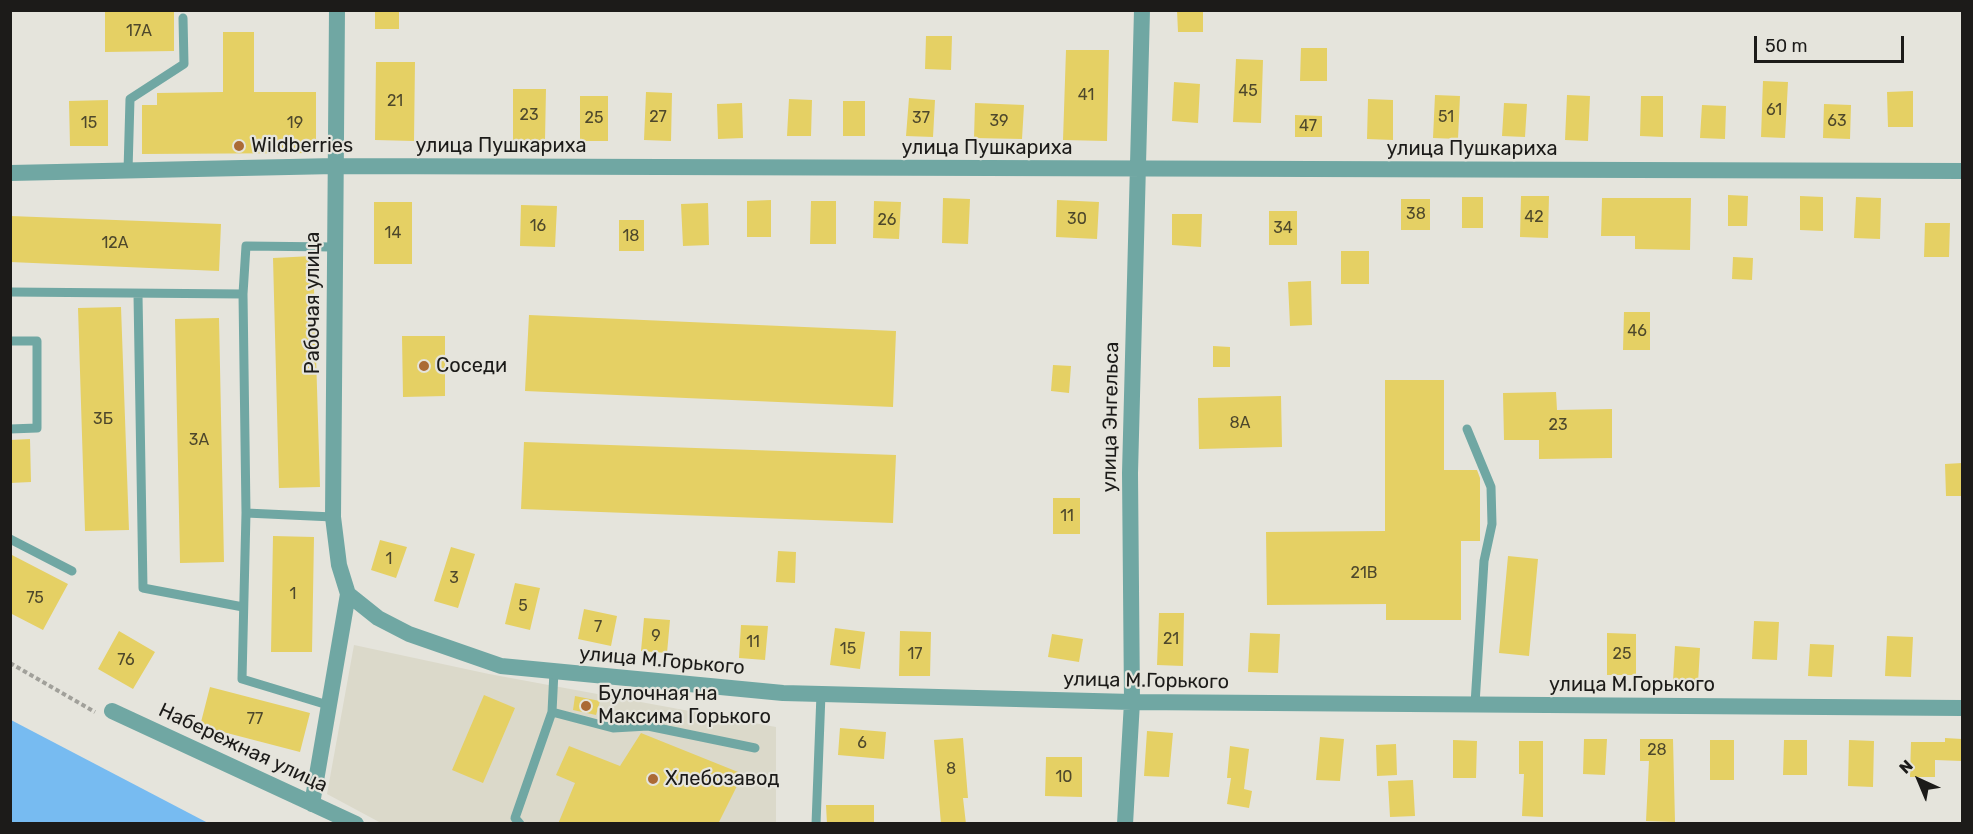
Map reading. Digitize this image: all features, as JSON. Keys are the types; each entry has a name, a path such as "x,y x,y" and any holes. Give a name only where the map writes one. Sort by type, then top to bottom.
{"street":[{"name":"Рабочая улица","path":"337,10 333,517 339,565 348,594"},
{"name":"улица Энгельса","path":"1125,824 1132,702 1130,473 1142,10"},
{"name":"улица Пушкариха","path":"10,173 335,166 1962,171"},
{"name":"улица М.Горького","path":"348,594 378,618 409,634 501,666 760,691 1132,702 1962,708"},
{"path":"312,804 331,706 348,594"},
{"name":"Набережная улица","path":"112,711 356,824"}],"lane":[{"path":"128,171 130,99 184,64 183,18"},
{"path":"331,706 242,679 246,513 243,294 246,246 334,248"},
{"path":"10,292 138,295 243,294"},
{"path":"138,295 143,588 243,607"},
{"path":"10,342 37,341 37,428 10,429"},
{"path":"1467,429 1491,487 1492,524 1484,561 1475,704"},
{"path":"246,513 333,517"},
{"path":"10,539 72,571"},
{"path":"520,824 515,818 552,712 554,671"},
{"path":"816,824 821,694"},
{"path":"552,712 613,728 648,726 755,748"}],"shaded area":[{"path":"354,645 489,674 776,727 776,823 381,823 327,794"}],"water":[{"path":"11,720 208,823 11,823"}],"building":[{"path":"105,10 174,10 174,51 105,52"},
{"path":"375,10 399,10 399,29 375,29"},
{"path":"1177,10 1203,10 1203,32 1178,32"},
{"path":"223,32 254,32 254,92 316,92 316,153 142,154 142,105 157,105 157,93 223,92"},
{"path":"926,36 952,36 951,70 925,69"},
{"path":"1301,48 1327,48 1327,81 1300,81"},
{"path":"1066,50 1109,50 1107,141 1063,140"},
{"path":"1236,59 1263,60 1261,123 1233,122"},
{"path":"376,62 415,62 414,141 375,140"},
{"path":"1763,81 1788,82 1785,138 1761,137"},
{"path":"1174,82 1200,84 1198,123 1172,121"},
{"path":"513,89 546,89 545,140 513,140"},
{"path":"1913,91 1913,127 1888,127 1887,92"},
{"path":"646,92 672,93 671,141 644,140"},
{"path":"1435,95 1460,96 1458,139 1433,138"},
{"path":"1567,95 1590,96 1588,141 1565,140"},
{"path":"580,96 608,96 608,141 580,141"},
{"path":"1641,96 1663,96 1663,137 1640,136"},
{"path":"909,98 935,100 933,137 906,136"},
{"path":"789,99 812,100 811,136 787,136"},
{"path":"1368,99 1393,100 1393,140 1367,139"},
{"path":"108,100 108,146 70,146 69,101"},
{"path":"843,101 865,101 865,136 843,136"},
{"path":"742,103 743,138 718,139 717,104"},
{"path":"975,103 1024,105 1022,139 974,138"},
{"path":"1504,103 1527,104 1525,137 1502,136"},
{"path":"1824,104 1851,105 1850,139 1823,138"},
{"path":"1702,105 1726,106 1725,139 1700,138"},
{"path":"1295,115 1322,116 1322,137 1295,137"},
{"path":"1728,195 1748,196 1747,226 1728,226"},
{"path":"1521,196 1549,196 1548,238 1520,237"},
{"path":"1800,196 1823,197 1823,231 1800,230"},
{"path":"1462,197 1483,197 1483,228 1462,228"},
{"path":"1856,197 1881,198 1880,239 1854,238"},
{"path":"943,198 970,199 968,244 942,243"},
{"path":"1602,198 1691,198 1690,250 1635,249 1635,236 1601,236"},
{"path":"1401,199 1430,199 1430,230 1401,230"},
{"path":"771,200 771,237 747,237 747,201"},
{"path":"1057,200 1099,202 1097,239 1056,237"},
{"path":"811,201 836,201 836,244 810,244"},
{"path":"874,201 901,202 899,239 873,238"},
{"path":"374,202 412,202 412,264 374,264"},
{"path":"708,203 709,245 683,246 681,204"},
{"path":"521,205 557,206 555,247 520,246"},
{"path":"1269,211 1297,211 1297,245 1269,245"},
{"path":"1172,214 1202,214 1201,247 1172,245"},
{"path":"10,216 221,224 219,271 10,262"},
{"path":"619,220 644,220 644,251 619,251"},
{"path":"1925,223 1950,223 1949,257 1924,257"},
{"path":"1341,251 1369,251 1369,284 1341,284"},
{"path":"313,256 320,487 279,488 273,258"},
{"path":"1733,257 1753,258 1752,280 1732,279"},
{"path":"1311,281 1312,325 1290,326 1288,282"},
{"path":"121,307 129,530 85,531 78,308"},
{"path":"1624,312 1650,312 1650,350 1623,350"},
{"path":"529,315 896,331 893,407 525,391"},
{"path":"219,318 224,562 180,563 175,319"},
{"name":"Соседи","path":"402,336 445,336 445,396 403,397"},
{"path":"1213,346 1230,347 1230,367 1213,367"},
{"path":"1053,365 1071,366 1069,393 1051,391"},
{"path":"1385,380 1444,380 1444,470 1477,470 1480,478 1480,541 1461,541 1461,620 1386,620 1386,604 1267,605 1266,532 1385,531"},
{"path":"1556,392 1557,410 1612,409 1612,458 1539,459 1539,440 1504,440 1503,393"},
{"path":"1281,396 1282,447 1199,449 1198,398"},
{"path":"30,439 31,482 10,483 10,440"},
{"path":"524,442 896,455 893,523 521,509"},
{"path":"1962,463 1962,496 1946,496 1945,464"},
{"path":"1053,498 1080,498 1080,534 1053,534"},
{"path":"273,536 314,537 312,652 271,652"},
{"path":"380,540 407,547 396,578 371,570"},
{"path":"451,547 475,554 458,608 434,601"},
{"path":"778,551 796,552 795,583 776,582"},
{"path":"10,554 68,584 43,630 10,613"},
{"path":"1508,556 1538,559 1529,656 1499,653"},
{"path":"515,583 540,588 530,630 505,624"},
{"path":"584,609 617,616 611,646 578,639"},
{"path":"1159,613 1184,613 1183,666 1157,665"},
{"path":"644,618 670,620 667,653 641,651"},
{"path":"1754,621 1779,622 1777,660 1752,659"},
{"path":"741,625 768,626 765,660 739,658"},
{"path":"835,628 865,632 860,669 830,665"},
{"path":"119,631 155,652 133,689 98,669"},
{"path":"900,631 931,632 930,676 899,676"},
{"path":"1250,633 1280,634 1278,673 1248,672"},
{"path":"1607,633 1636,634 1636,675 1607,675"},
{"path":"1052,634 1083,639 1079,662 1048,657"},
{"path":"1887,636 1913,637 1911,677 1885,676"},
{"path":"1810,644 1834,645 1832,677 1808,676"},
{"path":"1675,646 1700,648 1698,683 1673,681"},
{"path":"210,687 310,713 300,752 200,726"},
{"path":"484,695 515,708 483,783 452,770"},
{"name":"Булочная на Максима Горького","path":"575,696 600,701 596,715 573,710"},
{"path":"840,728 886,732 884,759 838,755"},
{"path":"1147,731 1173,733 1169,777 1144,776"},
{"name":"Хлебозавод","path":"641,733 743,774 718,824 558,824 575,783 556,775 569,746 620,766"},
{"path":"1320,737 1344,739 1340,781 1316,780"},
{"path":"963,738 968,798 963,798 966,824 941,824 934,740"},
{"path":"1945,738 1962,739 1962,761 1935,760 1935,777 1910,777 1911,742 1945,742"},
{"path":"1584,739 1607,739 1605,775 1583,774"},
{"path":"1640,739 1673,739 1675,822 1646,821 1649,761 1640,761"},
{"path":"1453,740 1477,741 1476,778 1453,778"},
{"path":"1710,740 1734,740 1734,780 1710,780"},
{"path":"1784,740 1807,740 1807,775 1783,775"},
{"path":"1849,740 1874,741 1873,787 1848,786"},
{"path":"1519,741 1543,741 1543,817 1522,816 1524,774 1519,774"},
{"path":"1396,744 1397,775 1377,776 1376,745"},
{"path":"1230,746 1249,749 1244,789 1252,791 1249,808 1227,804 1231,778 1227,778"},
{"path":"1046,757 1082,757 1082,797 1045,796"},
{"path":"1413,780 1415,816 1390,817 1388,781"},
{"path":"826,805 874,805 874,824 827,824"}],"place":[{"name":"Wildberries","path":"239,146"},
{"name":"Соседи","path":"424,366"},
{"name":"Булочная на Максима Горького","path":"586,706"},
{"name":"Хлебозавод","path":"653,779"}]}
